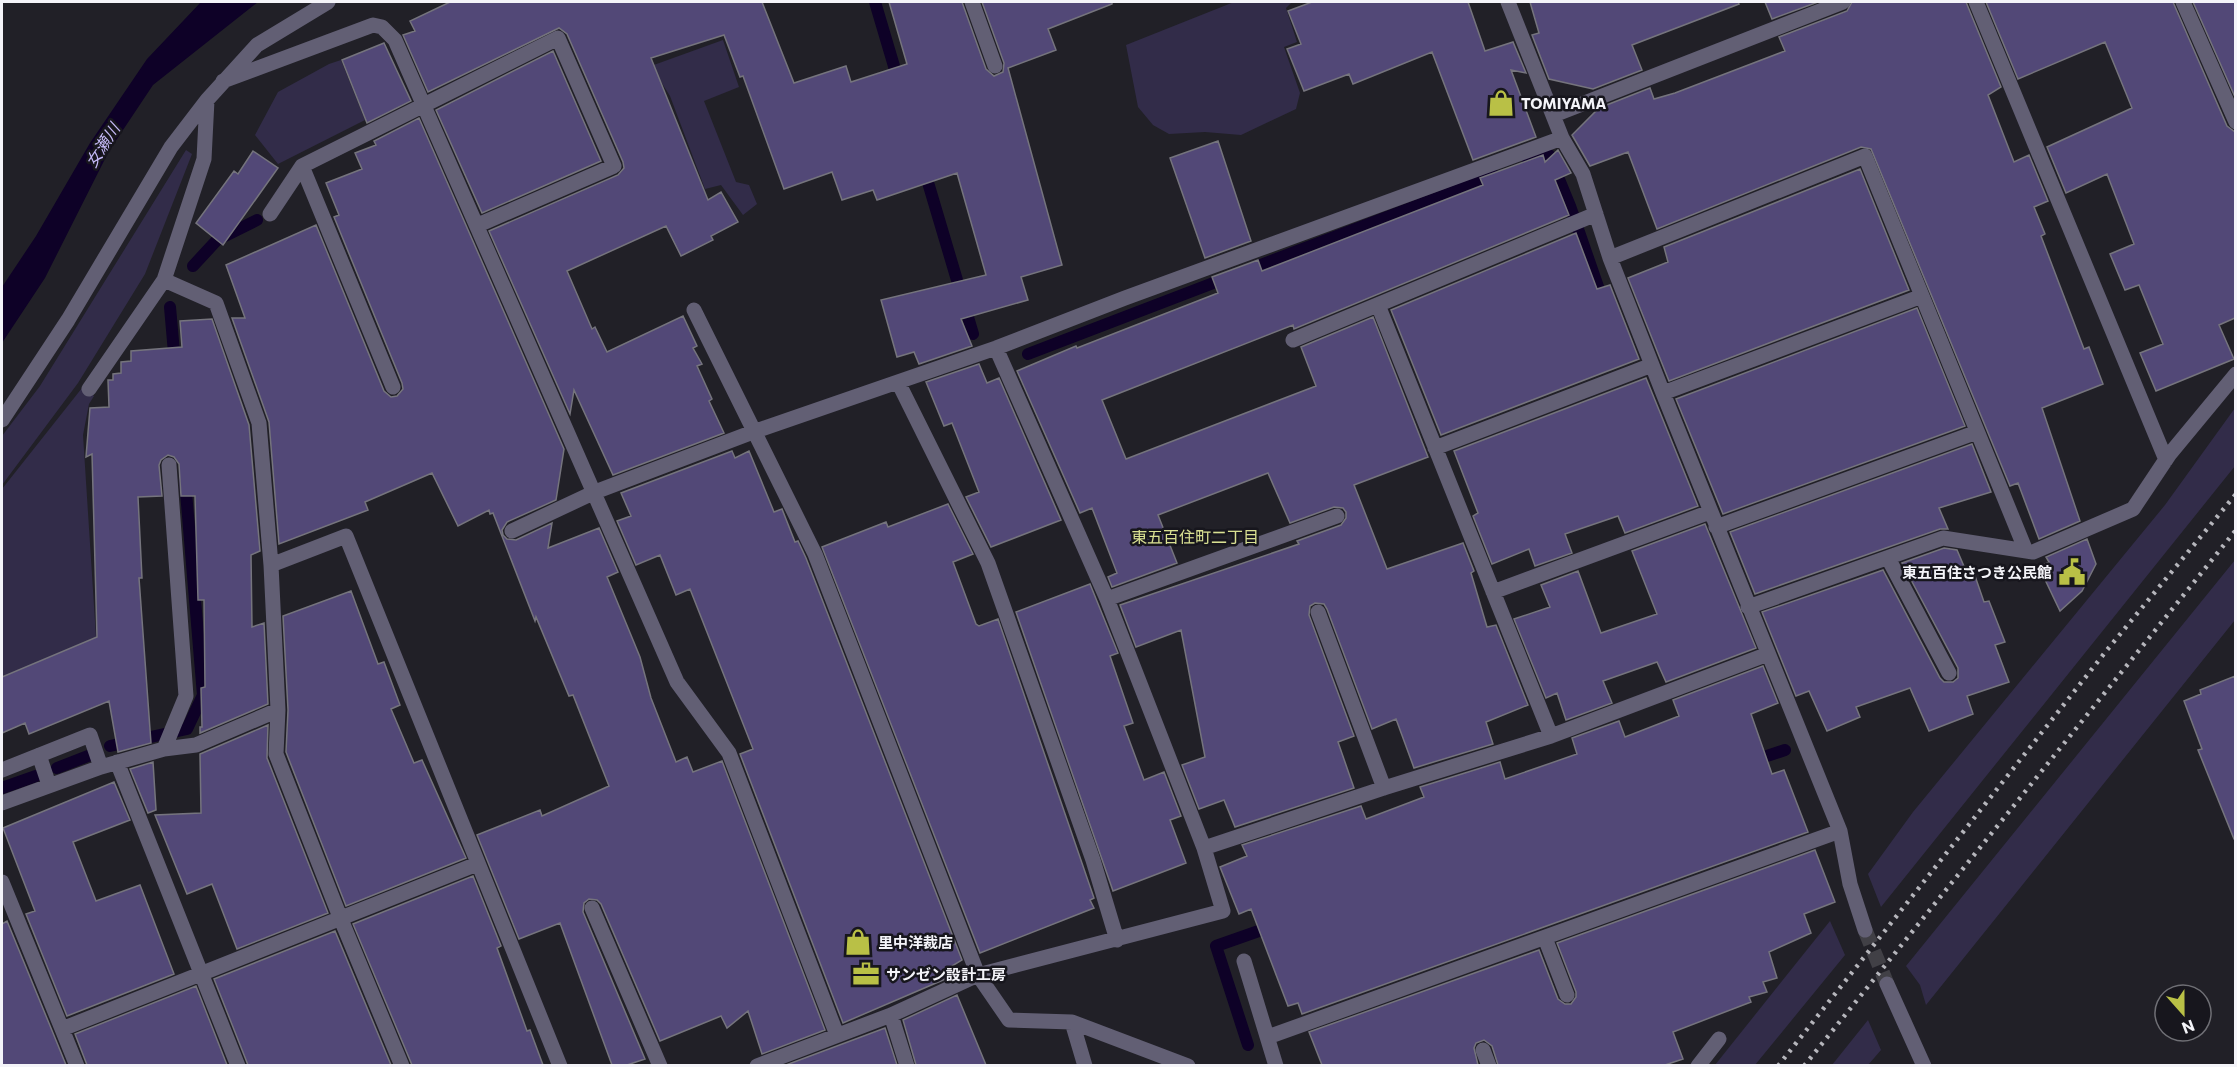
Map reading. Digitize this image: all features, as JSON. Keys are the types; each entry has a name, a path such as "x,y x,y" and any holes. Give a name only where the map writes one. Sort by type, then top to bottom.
{"street":[{"path":"2,420 68,320 171,147 207,100 257,45 328,2"},
{"path":"972,2 995,66"},
{"path":"1508,2 1562,138 1583,174 1610,258 1748,607 1840,831 1850,884 1865,930"},
{"path":"1554,115 1843,2"},
{"path":"1976,2 2166,460"},
{"path":"2183,2 2235,122"},
{"path":"223,81 373,25 382,27 395,40 595,492 676,682 729,753 837,1035"},
{"path":"270,214 302,166 558,38 614,166 478,225"},
{"path":"89,390 164,280 204,159 207,100"},
{"path":"512,531 595,492 753,432 996,348 1125,298 1562,138"},
{"path":"1610,258 1865,156 2026,551"},
{"path":"302,166 393,387"},
{"path":"1293,340 1596,214"},
{"path":"164,280 216,303 259,423 271,565 278,710 276,754 340,917 402,1065"},
{"path":"1663,393 1922,296"},
{"path":"1378,305 1551,736"},
{"path":"694,310 815,554 978,975 1009,1020 1072,1022 1188,1065"},
{"path":"757,1065 891,1015 978,975 1222,911 1204,848 1107,599 996,348"},
{"path":"1435,448 1652,365"},
{"path":"1748,607 1943,538 2033,552 2133,509 2166,460 2235,374"},
{"path":"898,382 987,563 1093,860 1117,940"},
{"path":"1716,527 1977,432"},
{"path":"164,749 186,696 169,465"},
{"path":"1493,592 1710,512"},
{"path":"1107,599 1336,516"},
{"path":"271,565 346,536 560,1065"},
{"path":"1888,558 1949,673"},
{"path":"1318,612 1384,788"},
{"path":"1204,848 1384,788 1551,736 1768,654"},
{"path":"2,803 117,762 164,749 196,745 278,710"},
{"path":"2,770 90,735 101,767"},
{"path":"39,755 49,785"},
{"path":"117,762 238,1065"},
{"path":"1268,1037 1840,831"},
{"path":"62,1029 477,864"},
{"path":"2,882 77,1065"},
{"path":"592,908 660,1065"},
{"path":"1545,938 1567,995"},
{"path":"1244,961 1276,1065"},
{"path":"1887,984 1924,1065"},
{"path":"891,1015 907,1065"},
{"path":"1072,1022 1085,1065"},
{"path":"1698,1065 1719,1039"},
{"path":"1483,1050 1489,1065"}],"shaded area":[{"path":"1234,2 1292,2 1286,8 1297,42 1284,47 1300,93 1296,109 1241,135 1205,132 1169,134 1153,125 1138,107 1126,45"},
{"path":"723,40 739,87 704,101 736,182 749,185 757,204 743,215 721,185 705,189 670,96 651,66"},
{"path":"341,60 365,120 278,164 255,135 278,92 329,64"},
{"path":"186,150 192,154 145,274 78,383 2,485 2,436 40,386"},
{"path":"82,388 94,396 89,404 83,435 96,637 2,678 2,489"},
{"path":"2235,408 2235,466 1881,907 1868,874 1913,812 2165,505"},
{"path":"2235,560 2235,620 1926,1005 1920,985 1906,966"},
{"path":"1830,921 1845,955 1755,1065 1715,1065"},
{"path":"1868,1020 1881,1050 1868,1065 1832,1065"}],"water":[{"name":"女瀬川","path":"201,2 258,2 153,85 109,151 45,278 2,343 2,287 36,236 90,143 147,59"}],"building":[{"path":"450,2 762,2 794,83 846,66 851,82 907,64 889,2 962,2 986,69 994,76 1003,72 1004,63 982,2 1112,2 1112,4 1048,29 1056,50 1008,68 1062,265 1021,277 1028,300 961,319 972,346 919,364 914,352 897,357 881,300 986,275 957,173 877,200 873,190 842,200 832,172 784,189 743,76 740,77 724,35 651,58 708,200 721,192 738,222 711,236 713,240 681,256 666,226 567,271 592,329 595,327 607,352 683,316 697,346 693,348 702,364 697,366 712,399 709,401 724,433 613,475 574,390 570,414 489,231 618,175 624,168 623,162 567,34 559,28 428,92 403,35 415,31 410,21"},
{"path":"1312,2 1468,2 1485,51 1513,42 1526,73 1511,70 1536,137 1473,160 1432,52 1353,84 1349,74 1304,91 1287,49 1301,44 1288,11"},
{"path":"1530,2 1738,2 1739,4 1632,45 1642,70 1593,89 1549,79 1532,35 1539,33"},
{"path":"1765,2 1818,2 1772,19"},
{"path":"1852,2 1966,2 2001,87 1988,95 2014,162 2029,155 2048,201 2034,207 2045,234 2041,236 2084,349 2089,347 2103,384 2042,408 2080,521 2039,539 2018,483 2010,486 1871,149 1861,147 1657,229 1628,152 1590,166 1572,135 1599,108 1650,88 1654,99 1675,93 1785,51 1779,37 1847,11"},
{"path":"1986,2 2173,2 2227,126 2235,132 2235,318 2219,325 2234,359 2156,391 2140,353 2163,344 2139,285 2125,290 2110,254 2134,244 2107,174 2066,193 2047,147 2132,108 2105,42 2018,79"},
{"path":"2193,2 2235,2 2235,97"},
{"path":"384,43 411,101 367,123 342,60"},
{"path":"553,51 601,161 482,213 436,110"},
{"path":"419,118 564,449 556,500 507,522 502,530 503,535 507,539 516,540 552,523 548,548 599,528 618,572 607,577 640,657 651,698 676,762 687,757 693,772 722,761 825,1030 762,1054 748,1011 727,1028 721,1016 660,1041 601,904 597,900 589,899 584,903 583,912 645,1059 627,1065 612,1065 560,923 519,939 477,835 540,810 542,816 609,786 573,695 569,696 536,617 535,621 493,513 490,514 489,510 458,526 432,473 365,502 368,510 279,544 269,422 232,318 245,318 226,265 316,225 384,391 391,397 397,396 403,389 402,383 334,217 339,215 326,183 362,169 355,153 376,145 374,141"},
{"path":"1218,141 1251,241 1205,258 1170,158"},
{"path":"1558,150 1571,173 1555,180 1569,215 1294,329 1293,325 1102,400 1126,459 1316,386 1301,347 1373,317 1428,457 1354,485 1387,569 1463,543 1474,571 1471,573 1487,627 1496,625 1528,705 1486,722 1493,744 1414,768 1396,719 1372,729 1327,609 1324,604 1315,603 1310,606 1309,615 1354,736 1338,742 1354,788 1235,827 1224,800 1199,809 1182,765 1205,757 1181,630 1136,647 1120,605 1299,544 1297,541 1341,525 1346,518 1346,512 1343,508 1334,507 1290,523 1268,473 1158,515 1177,563 1112,587 1108,577 1117,573 1092,508 1080,513 1017,371 1076,346 1077,348 1218,293 1212,277 1258,260 1262,271 1483,185 1480,178 1543,155 1545,162"},
{"path":"253,151 278,168 223,245 196,223 234,171 238,174"},
{"path":"1860,169 1909,290 1669,381 1628,278 1668,262 1664,247"},
{"path":"1576,233 1597,289 1610,285 1639,359 1441,435 1391,310"},
{"path":"1917,308 1965,426 1723,514 1676,399"},
{"path":"212,319 249,425 260,551 251,555 252,627 264,623 268,704 200,733 200,727 202,727 201,688 205,687 204,600 198,600 195,496 181,496 179,464 174,457 168,455 161,460 159,465 162,496 138,497 142,578 139,578 151,743 118,752 109,701 29,734 25,723 2,733 2,677 97,637 92,454 86,457 90,408 109,407 108,380 113,380 113,374 121,373 121,362 131,361 131,351 182,347 180,321"},
{"path":"979,364 987,383 999,378 1061,520 991,547 966,497 979,492 952,423 944,426 926,382"},
{"path":"1646,378 1698,506 1625,533 1618,516 1565,534 1572,553 1535,566 1529,549 1492,564 1473,516 1478,513 1454,451"},
{"path":"1972,444 1991,492 1939,508 1948,529 1940,529 1755,594 1730,532"},
{"path":"732,451 735,458 749,451 774,512 782,509 795,542 798,541 806,558 962,960 947,969 950,977 843,1023 740,754 753,749 690,589 676,595 660,555 636,565 617,521 631,516 621,493"},
{"path":"948,504 973,554 953,562 976,624 979,626 998,619 1094,898 1090,900 1094,908 980,953 822,547 886,522 888,527"},
{"path":"1705,524 1756,648 1666,682 1657,662 1603,681 1612,703 1566,720 1557,693 1546,698 1514,619 1550,607 1541,585 1578,571 1601,633 1657,614 1632,551"},
{"path":"2087,539 2096,564 2082,591 2060,611 2039,567 2049,562 2046,557"},
{"path":"1944,548 1957,550 1969,578 1975,576 1984,602 1989,601 2005,642 1995,645 2009,682 1967,696 1973,714 1929,731 1910,688 1856,707 1860,717 1827,731 1809,691 1796,696 1762,612 1883,570 1940,678 1944,682 1953,682 1958,678 1958,668 1902,563"},
{"path":"1090,584 1118,653 1110,656 1133,723 1124,726 1144,780 1164,772 1181,816 1170,820 1186,863 1113,891 1016,612"},
{"path":"351,591 378,664 384,662 400,705 391,709 414,763 422,760 466,858 346,906 286,752 288,710 283,616"},
{"path":"1763,666 1778,703 1751,714 1772,774 1784,770 1808,832 1302,1014 1298,1003 1288,1006 1251,909 1239,914 1220,867 1247,856 1242,845 1361,806 1366,819 1424,797 1420,787 1500,762 1505,779 1577,754 1572,738 1619,721 1625,737 1679,716 1673,700"},
{"path":"2235,676 2234,839 2198,750 2202,749 2184,701 2201,694 2200,690"},
{"path":"268,725 267,758 328,913 237,949 212,884 187,894 155,815 201,813 200,754"},
{"path":"153,762 156,810 148,813 130,769"},
{"path":"114,782 130,820 73,842 96,901 140,885 174,974 67,1016 26,914 35,911 3,828"},
{"path":"1815,850 1835,902 1804,914 1811,933 1769,952 1777,978 1763,982 1767,992 1749,997 1751,1002 1673,1032 1683,1059 1665,1065 1498,1065 1492,1046 1484,1040 1476,1043 1474,1048 1478,1065 1322,1065 1309,1032 1539,950 1558,999 1565,1004 1571,1004 1576,997 1576,992 1557,943"},
{"path":"473,876 501,946 497,948 527,1031 530,1030 543,1065 412,1065 353,924"},
{"path":"7,921 66,1065 2,1065 2,924"},
{"path":"335,931 391,1065 248,1065 214,979"},
{"path":"196,986 227,1065 87,1065 75,1034"},
{"path":"957,995 986,1065 916,1065 903,1020"},
{"path":"885,1028 897,1065 786,1065"}],"waterway":[{"path":"875,2 899,83"},
{"path":"1528,163 1549,155 1570,206 1604,304"},
{"path":"924,169 973,334"},
{"path":"1245,271 1495,176"},
{"path":"193,266 217,240 257,220"},
{"path":"1028,354 1229,277"},
{"path":"170,307 175,364"},
{"path":"110,746 187,729 203,695 185,480"},
{"path":"1752,761 1785,750"},
{"path":"57,768 93,754"},
{"path":"2,788 36,776"},
{"path":"1248,1045 1216,946 1273,926"}],"tunnel":[{"path":"1865,930 1887,984"}],"railway":[{"path":"1778,1066 2107,650 2236,494"},
{"path":"1804,1066 2236,530"}],"place":[{"name":"TOMIYAMA","path":"1501,103"},
{"name":"東五百住さつき公民館","path":"2072,572"},
{"name":"里中洋裁店","path":"858,942"},
{"name":"サンゼン設計工房","path":"866,974"}],"district":[{"name":"東五百住町二丁目","path":"1195,536"}]}
